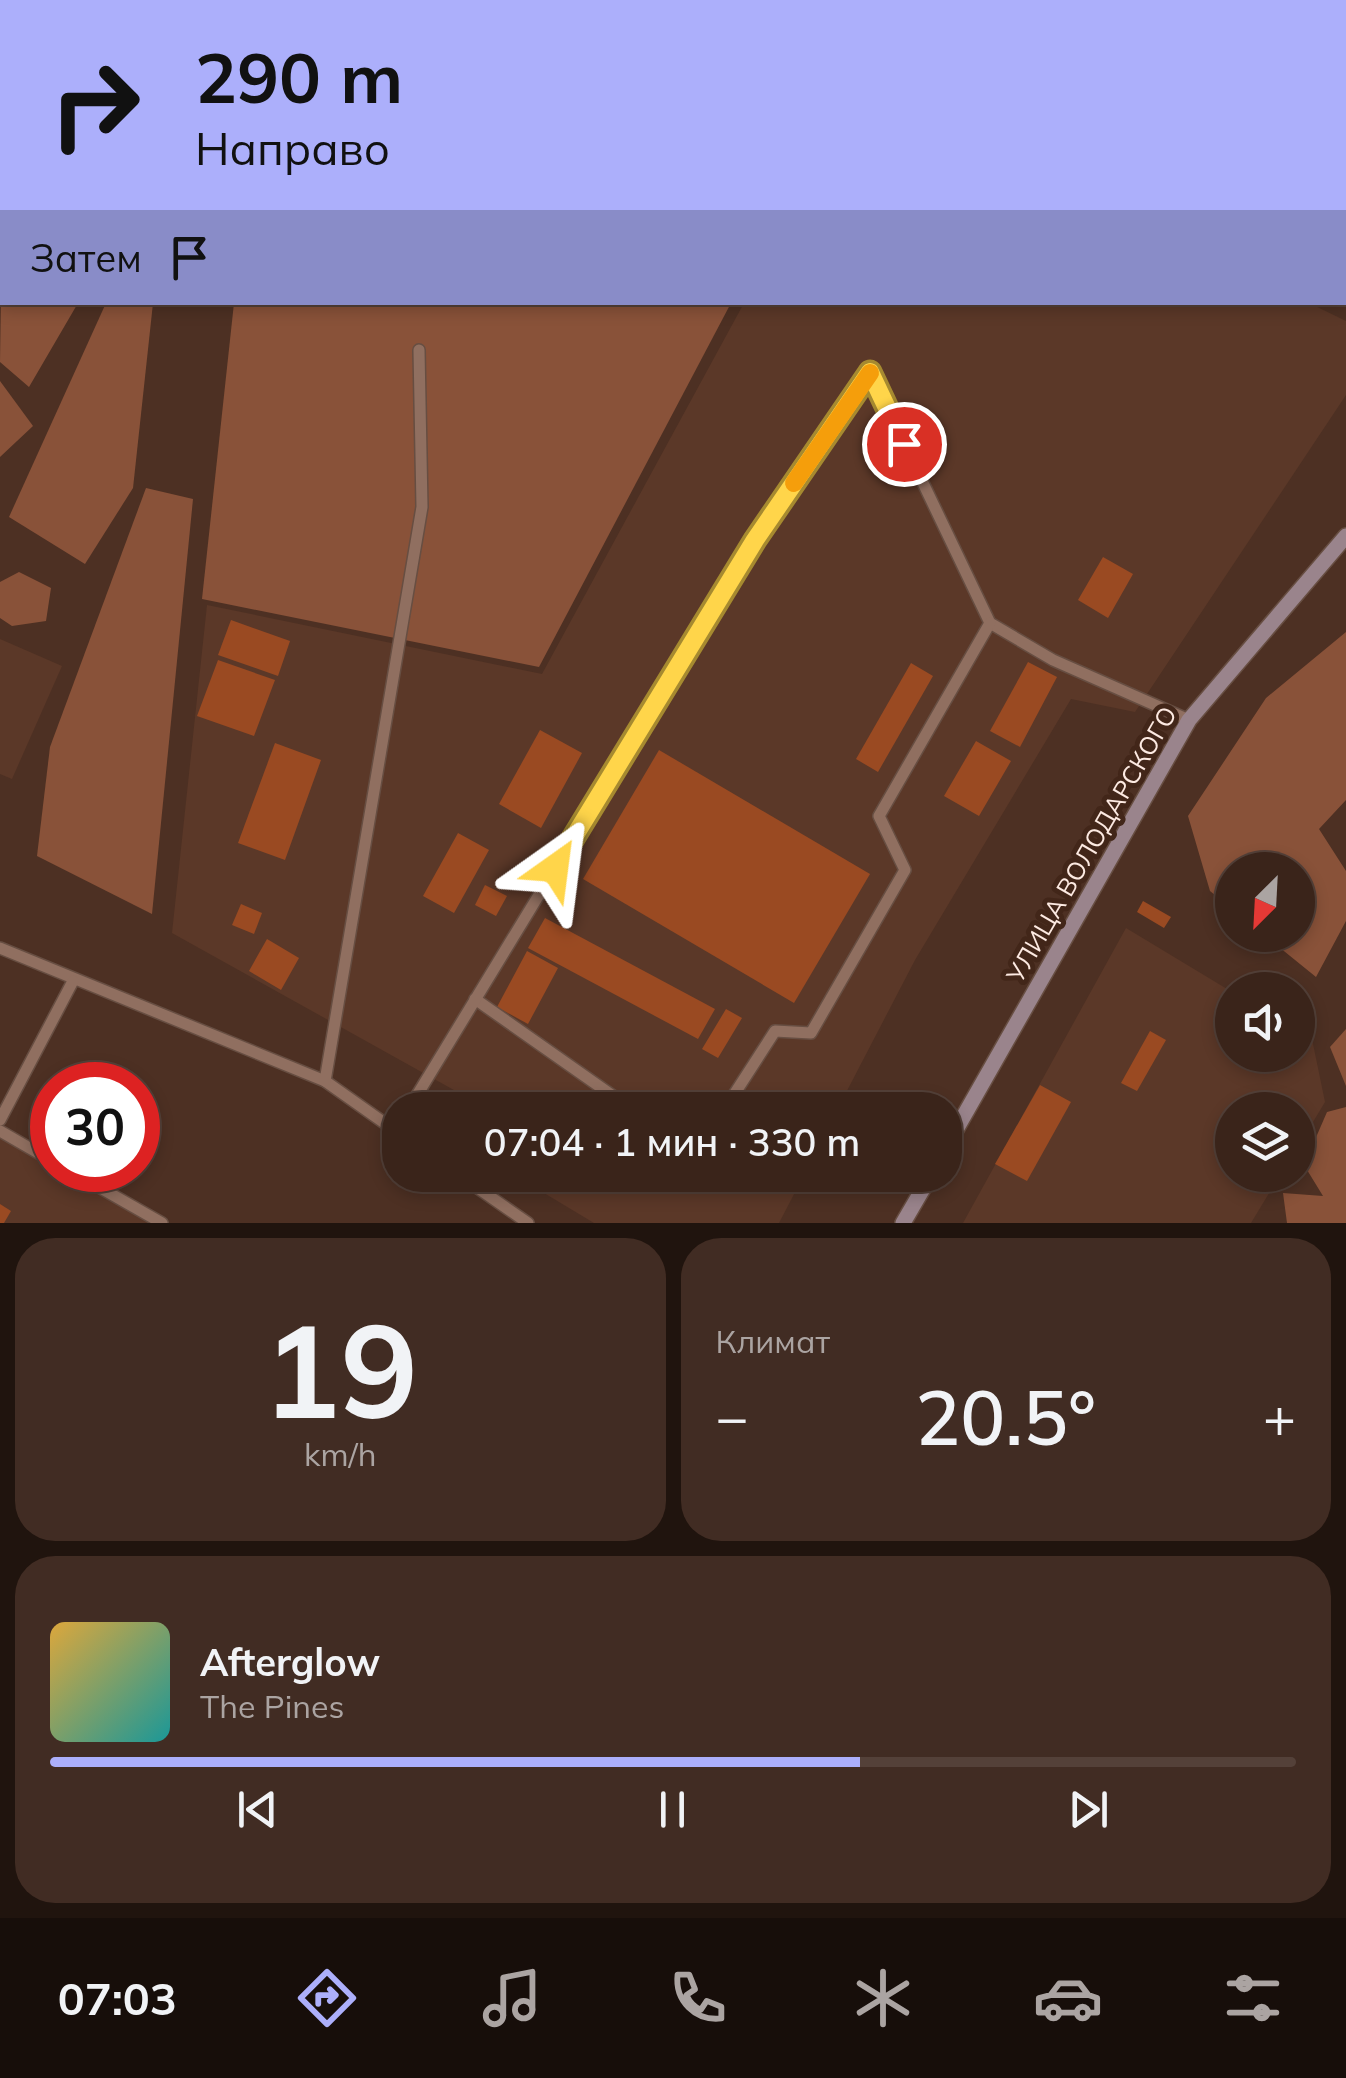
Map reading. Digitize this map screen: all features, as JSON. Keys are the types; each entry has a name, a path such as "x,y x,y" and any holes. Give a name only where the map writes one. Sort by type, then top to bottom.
{"main road":[{"name":"УЛИЦА ВОЛОДАРСКОГО","path":"962,1120 1188,720 1346,536"},
{"path":"903,1223 920,1192"}],"street":[{"path":"325,1081 422,508 419,350"},
{"path":"419,1092 755,540 870,372 990,623 1053,660 1188,720"},
{"path":"736,1092 775,1031 811,1033 906,870 879,816 990,623"},
{"path":"0,948 325,1081 382,1118"},
{"path":"0,1120 73,981"},
{"path":"475,999 608,1092"},
{"path":"0,1131 30,1148"},
{"path":"108,1192 162,1223"},
{"path":"483,1192 528,1223"}],"shaded area":[{"path":"1,305 77,305 29,387 0,362"},
{"path":"105,305 153,305 133,488 85,564 9,517"},
{"path":"234,305 730,305 539,667 202,599"},
{"path":"743,305 1313,305 1346,321 1346,395 1135,712 1071,699 915,960 846,1092 457,1092 172,933 207,605 542,674"},
{"path":"0,381 33,426 0,457"},
{"path":"146,488 193,499 152,914 37,856 50,747"},
{"path":"19,572 51,588 46,621 12,626 0,618 0,582"},
{"path":"1346,632 1346,800 1319,829 1346,871 1346,921 1316,977 1315,972 1285,952 1315,952 1315,852 1215,852 1215,895 1210,891 1188,816 1266,698"},
{"path":"0,639 62,666 12,779 0,774"},
{"path":"1126,928 1215,982 1215,1072 1315,1072 1315,1054 1325,1102 1315,1119 1315,1092 1215,1092 1215,1192 1270,1192 1251,1223 963,1223"},
{"path":"1346,1029 1346,1086 1330,1047"},
{"path":"1346,1107 1346,1223 1287,1223 1283,1193 1323,1196 1315,1183 1315,1140 1327,1112"},
{"path":"0,1131 30,1148 30,1192 107,1192 161,1223 0,1223"},
{"path":"542,1192 795,1192 779,1223 594,1223"}],"building":[{"path":"1103,557 1133,574 1108,618 1078,600"},
{"path":"231,620 290,641 278,676 218,655"},
{"path":"218,660 275,680 254,736 197,716"},
{"path":"1028,662 1057,677 1020,747 990,731"},
{"path":"911,663 933,676 878,772 856,759"},
{"path":"540,730 582,753 541,828 499,804"},
{"path":"976,741 1011,761 979,816 944,796"},
{"path":"275,743 321,760 285,860 238,843"},
{"path":"659,750 870,874 794,1003 583,879"},
{"path":"458,833 489,850 454,913 423,896"},
{"path":"485,885 507,896 496,916 475,905"},
{"path":"1143,901 1171,917 1164,928 1137,912"},
{"path":"241,904 262,913 254,934 232,925"},
{"path":"545,918 715,1009 698,1039 528,948"},
{"path":"267,939 299,958 281,990 249,971"},
{"path":"527,951 558,968 528,1024 497,1007"},
{"path":"726,1009 742,1018 718,1058 702,1049"},
{"path":"1150,1031 1166,1040 1137,1091 1121,1083"},
{"path":"1040,1085 1071,1102 1027,1181 995,1164"},
{"path":"0,1204 11,1211 4,1223 0,1223"}],"slow traffic":[{"path":"794,483 870,373"}],"route":[{"path":"555,868 755,540 870,372 904,444"}]}
